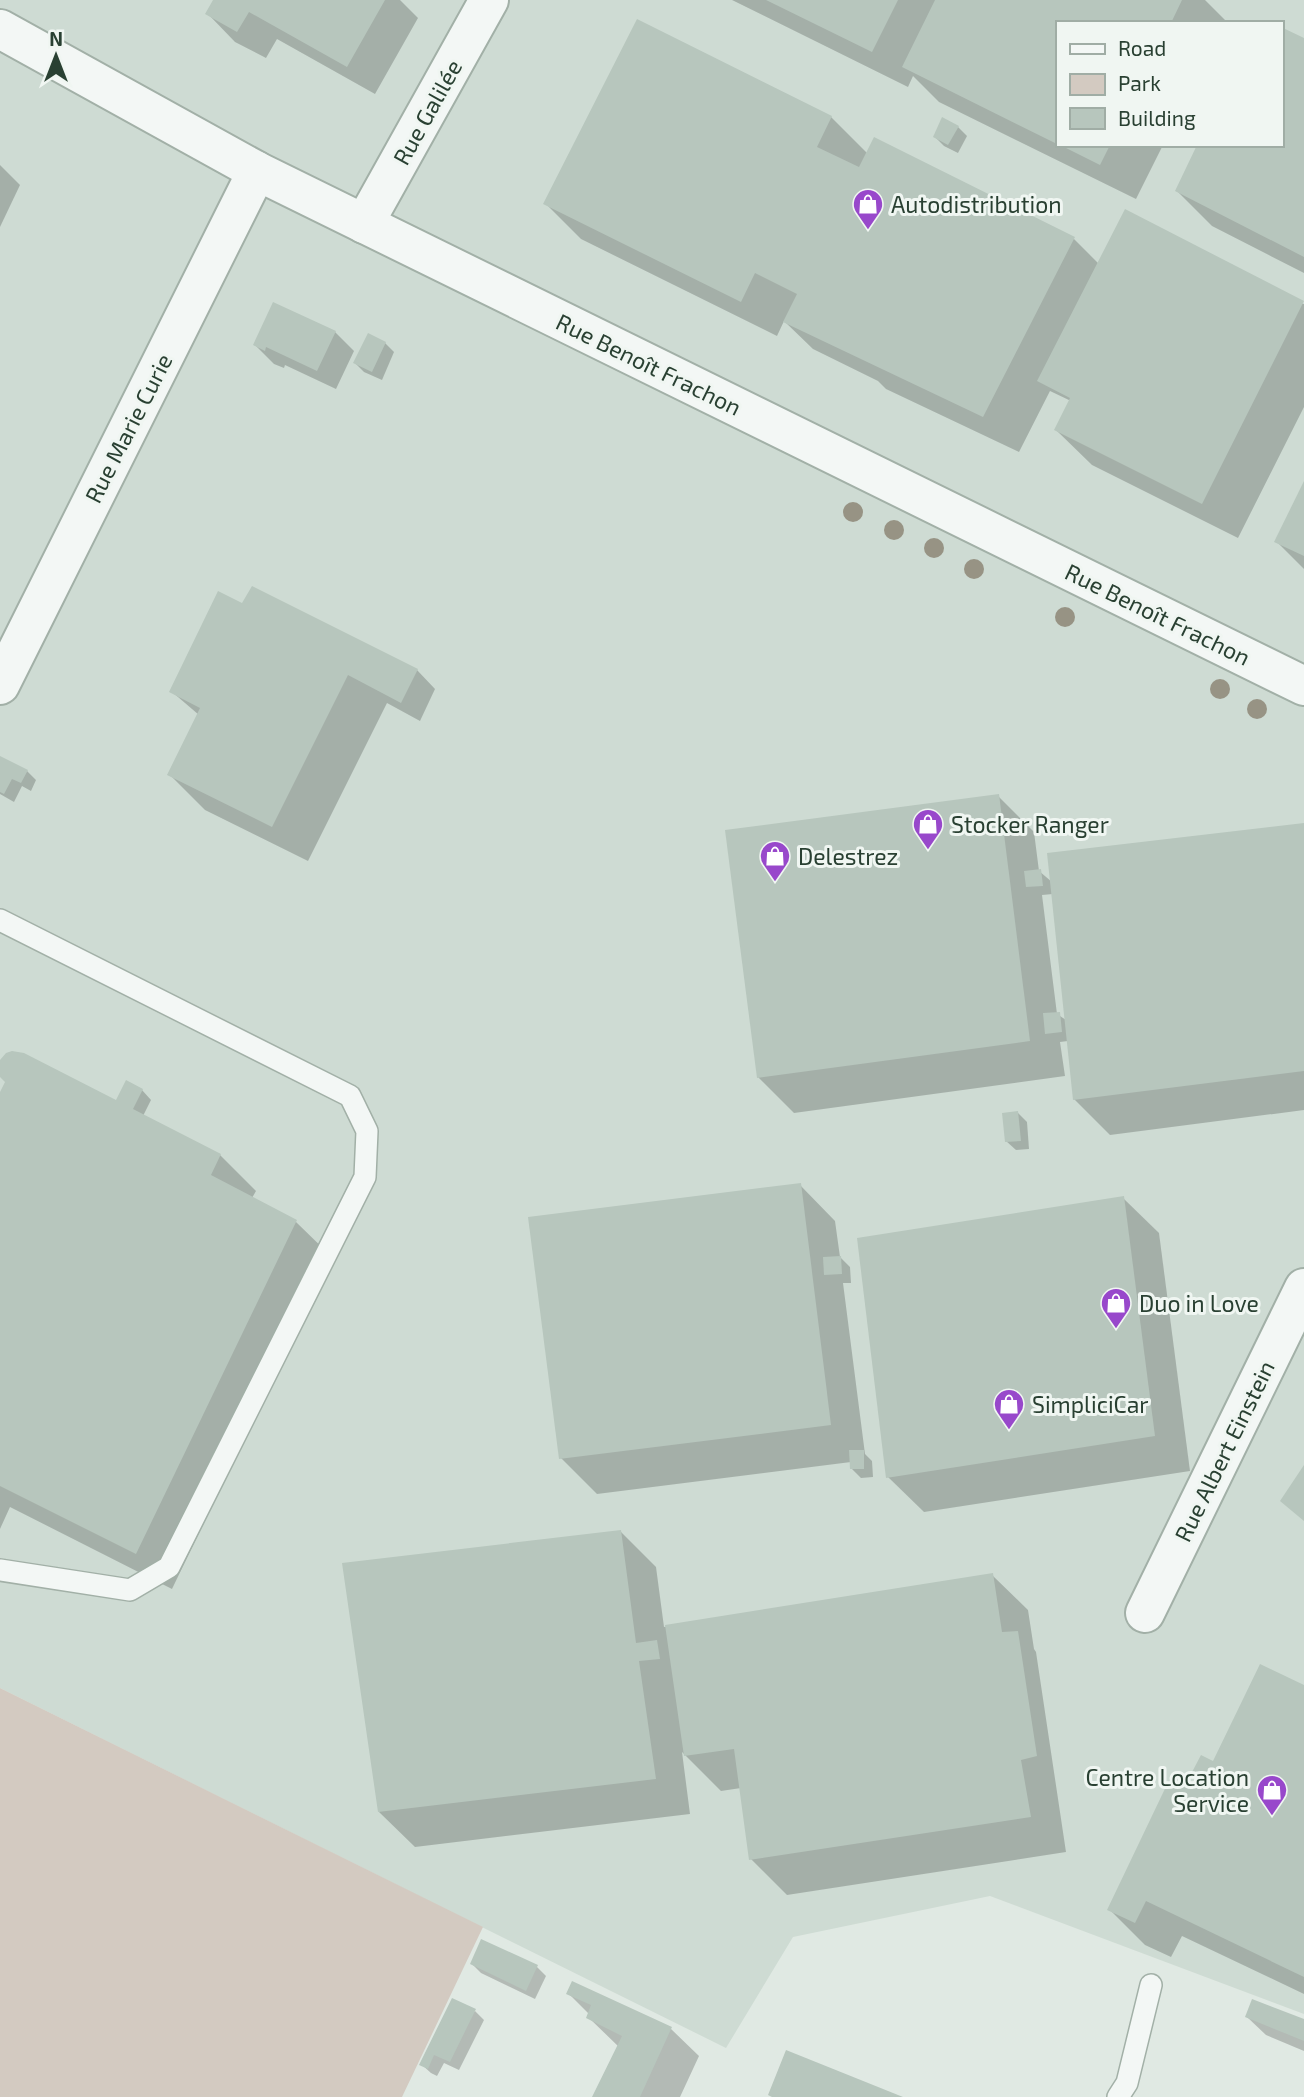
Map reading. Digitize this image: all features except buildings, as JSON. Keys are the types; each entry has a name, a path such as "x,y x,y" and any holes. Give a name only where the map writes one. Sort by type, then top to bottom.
{"street":[{"name":"Rue Galilée","path":"364,224 489,0"},
{"name":"Rue Benoît Frachon","path":"0,29 257,171 1304,686"},
{"name":"Rue Marie Curie","path":"0,685 257,171"},
{"name":"Rue Albert Einstein","path":"1145,1614 1304,1288"}],"lane":[{"path":"0,920 350,1096 367,1131 365,1177 169,1567 130,1590 0,1570"},
{"path":"1118,2097 1127,2083 1151,1985"}],"shaded area":[{"path":"0,0 1304,0 1304,2014 990,1896 793,1937 726,2048 0,1688"}],"green space":[{"path":"0,1688 483,1927 402,2097 0,2097"}],"place":[{"name":"Autodistribution","path":"868,231"},
{"name":"Stocker Ranger","path":"928,851"},
{"name":"Delestrez","path":"775,883"},
{"name":"Duo in Love","path":"1116,1330"},
{"name":"SimpliciCar","path":"1009,1431"},
{"name":"Centre Location Service","path":"1272,1817"}]}
